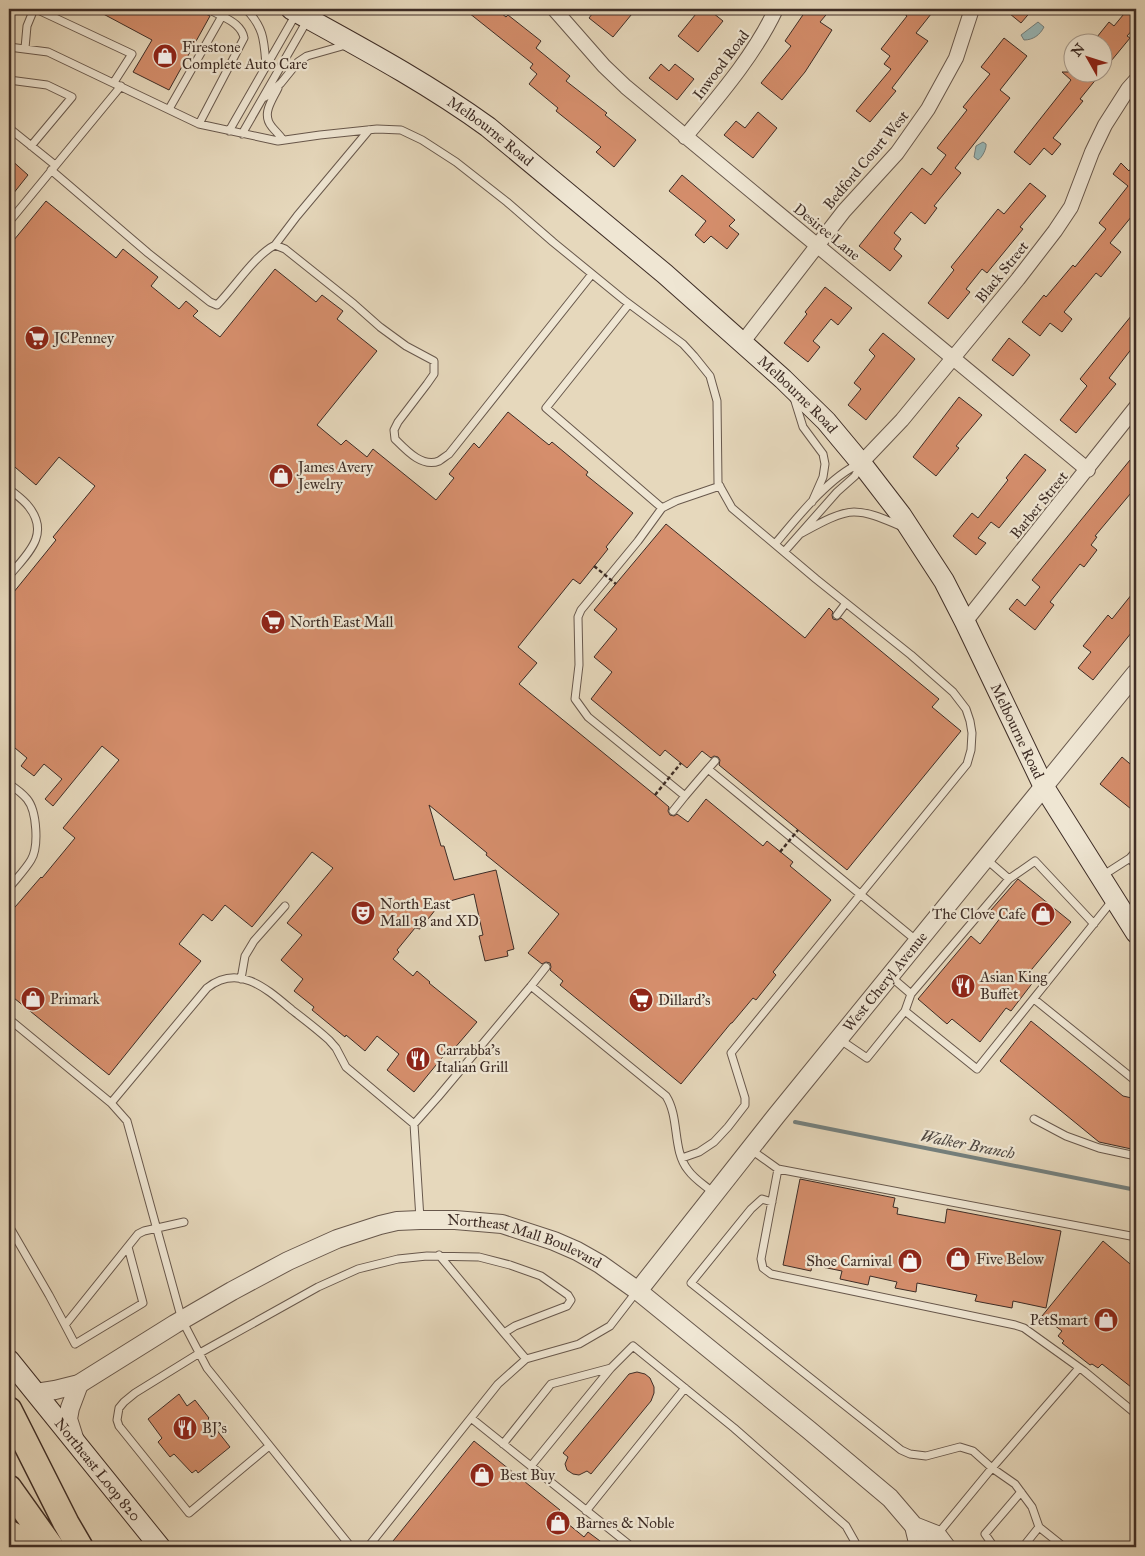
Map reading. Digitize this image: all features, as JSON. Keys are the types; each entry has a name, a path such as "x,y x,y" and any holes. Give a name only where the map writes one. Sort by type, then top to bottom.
{"highway":[{"path":"9,1410 80,1547"},
{"path":"9,1488 51,1547"},
{"path":"9,1533 33,1547"}],"main road":[{"name":"Melbourne Road","path":"299,13 459,106 488,127 665,274 790,386 826,421 901,515 944,581 1044,787 1136,933"},
{"name":"Northeast Loop 820","path":"9,1360 160,1547"}],"street":[{"name":"Inwood Road","path":"685,137 718,97 766,32 776,9"},
{"name":"Bedford Court West","path":"742,343 844,211 897,153 928,109 956,58 972,9"},
{"name":"Desiree Lane","path":"556,10 609,71 626,87 1088,470"},
{"name":"Black Street","path":"861,463 902,420 954,358 1018,279 1060,223 1071,207 1092,152 1106,125 1128,89 1136,80"},
{"name":"Barber Street","path":"965,622 1088,470 1136,407"},
{"name":"West Cheryl Avenue","path":"638,1291 750,1149 1136,673"},
{"name":"Northeast Mall Boulevard","path":"36,1393 78,1384 182,1320 288,1261 337,1238 396,1221 455,1220 502,1224 554,1241 577,1251 600,1264 638,1291 890,1498 914,1526 936,1543"},
{"path":"76,1442 68,1419 78,1384"},
{"name":"Northeast Mall Boulevard","path":"914,1526 919,1547"}],"lane":[{"path":"25,48 27,26 35,9 132,54 114,82"},
{"path":"199,124 244,38 243,31 234,23 208,9"},
{"path":"246,9 261,28 266,66"},
{"path":"228,131 299,13"},
{"path":"242,134 261,100 299,13"},
{"path":"169,109 222,16"},
{"path":"283,140 268,121 267,114 268,106 281,83 298,62 307,56 352,43"},
{"path":"9,47 48,52 199,124 278,141 369,130 402,130 422,140 456,162 508,202 629,304 683,344 705,368 710,376 718,400 718,483 732,508 953,692 966,709 972,733 972,750 967,764 731,1053 745,1098 744,1105 714,1142 699,1152 682,1158"},
{"path":"9,80 47,85 72,97 32,146"},
{"path":"261,100 281,83"},
{"path":"9,222 121,86"},
{"path":"9,128 32,146 53,168 148,252 210,302 218,305 257,259 275,245 369,130"},
{"path":"275,245 291,253 399,341 434,361 434,374 394,430 395,439 417,458 426,463 438,461 449,454 592,274"},
{"path":"629,304 546,408 662,508"},
{"path":"790,386 803,427 823,454 825,464 823,477 812,502"},
{"path":"775,544 812,502 848,469 861,463"},
{"path":"784,552 855,476 861,463"},
{"path":"685,796 588,717 575,699 579,665 578,617 581,610 638,541 662,508 676,501 720,486"},
{"path":"9,489 29,506 36,518 39,533 35,544 9,576"},
{"path":"800,534 828,520 854,512 868,514 911,531"},
{"path":"836,614 846,603"},
{"path":"673,811 715,761"},
{"path":"708,769 918,942"},
{"path":"9,784 28,799 34,814 35,850 31,860 9,888"},
{"path":"1100,877 1130,858 1136,851"},
{"path":"1130,858 1136,866"},
{"path":"986,859 1009,879"},
{"path":"839,1039 867,1058 905,1011 911,994 1009,879 1035,861 1094,924"},
{"path":"905,1011 977,1069 1114,899"},
{"path":"241,979 244,956 254,941 285,906"},
{"path":"420,1220 414,1124 546,967"},
{"path":"890,976 911,994"},
{"path":"111,1103 207,988 213,983 232,978 251,981 265,988 319,1031 336,1048 346,1067 414,1124"},
{"path":"531,986 666,1096 673,1112 676,1134 687,1169 715,1194"},
{"path":"1034,999 1132,1078 1136,1079"},
{"path":"9,1019 111,1103 127,1121 182,1320 198,1354 207,1368 351,1547"},
{"path":"1034,1119 1066,1136 1099,1148 1136,1156"},
{"path":"750,1149 778,1169 1136,1237"},
{"path":"778,1169 761,1259 764,1268 771,1274 1024,1328 1079,1368 1136,1414"},
{"path":"772,1202 762,1200 751,1209 691,1283 901,1450 910,1454 926,1456 960,1447 973,1451 992,1468 1015,1484 1032,1507 1039,1527 1064,1547"},
{"path":"65,1325 138,1234 184,1222"},
{"path":"9,1226 75,1344 143,1303 128,1248"},
{"path":"439,1256 526,1359"},
{"path":"269,1446 188,1513 119,1426 117,1415 124,1402 198,1354 318,1287 358,1269 398,1259 439,1256 479,1257 510,1265 540,1276 568,1295 570,1300 567,1306 515,1326 504,1333"},
{"path":"368,1547 498,1384 526,1359 579,1344 610,1326 638,1291"},
{"path":"531,1466 611,1368 633,1346 734,1428 846,1526 856,1547"},
{"path":"503,1444 551,1384 611,1368"},
{"path":"936,1543 992,1468 1079,1368"},
{"path":"586,1511 685,1388"},
{"path":"471,1418 632,1547"},
{"path":"994,1547 985,1534 1021,1492"},
{"path":"1023,1547 1039,1527"}],"path":[{"path":"594,566 616,584"},
{"path":"655,795 681,763"},
{"path":"780,852 798,830"}],"water":[{"path":"1038,22 1044,27 1033,38 1024,40 1021,35"},
{"path":"983,142 986,144 986,148 978,160 974,157 976,146"}],"building":[{"name":"Firestone Complete Auto Care","path":"94,9 196,9 210,16 169,90 133,72 152,40"},
{"path":"464,9 496,9 506,17 508,15 541,41 536,48 570,76 566,81 607,113 605,115 636,140 614,167 596,152 601,147 556,111 558,108 529,84 537,74 530,68 533,64"},
{"path":"596,9 636,9 613,37 589,18"},
{"path":"700,9 708,9 723,21 698,52 678,36"},
{"path":"807,9 831,9 820,22 832,30 805,72 782,100 761,83 791,46 785,41"},
{"path":"898,9 935,9 916,33 928,41 892,88 896,91 870,122 856,111 891,69 884,64 890,56 881,49 907,16"},
{"path":"1004,9 1033,9 1021,23"},
{"path":"1128,9 1136,9 1136,26 1127,36 1130,38 1112,60 1112,32 1101,32 1109,22 1114,26"},
{"path":"1004,38 1027,56 1000,90 1010,98 955,168 961,173 934,206 937,208 925,224 911,212 894,233 901,239 894,249 902,256 890,271 859,246 922,168 931,175 946,155 937,148 967,110 963,107 990,74 981,67"},
{"path":"661,64 669,71 675,64 694,79 677,100 649,78"},
{"path":"1069,82 1094,82 1080,99 1083,101 1053,138 1061,144 1052,155 1044,148 1030,165 1014,152"},
{"path":"758,112 777,128 753,158 724,135 736,121 745,128"},
{"path":"9,158 28,175 9,199"},
{"path":"1136,162 1136,211 1110,243 1121,252 1101,277 1096,273 1064,312 1072,319 1062,332 1050,323 1040,336 1022,322 1044,295 1046,297 1073,265 1075,267 1106,229 1099,223 1128,186 1113,174 1121,163 1129,171"},
{"path":"682,175 735,220 729,226 739,234 727,249 711,236 704,243 695,235 706,221 669,191"},
{"path":"1030,183 1046,196 1020,227 1023,229 987,273 982,269 966,289 970,292 948,319 928,303 954,270 951,267 998,209 1004,214"},
{"name":"North East Mall","path":"46,201 116,258 123,249 158,277 151,286 179,309 186,301 198,311 193,316 220,337 275,269 316,302 322,295 343,311 337,319 377,351 317,425 341,445 346,440 367,457 373,449 436,500 454,478 449,474 474,443 479,448 508,412 549,445 552,442 588,472 586,475 633,513 606,547 608,549 580,584 573,579 518,647 537,663 519,684 669,807 670,815 674,816 677,814 688,822 706,799 763,846 767,841 793,862 790,866 831,900 773,972 776,975 756,1000 753,998 681,1084 560,985 563,981 550,970 550,963 542,964 528,953 559,914 486,855 487,853 429,805 441,846 444,846 454,880 496,870 514,949 507,951 508,956 485,961 479,936 483,935 474,894 440,904 420,929 415,928 397,950 399,952 393,959 413,976 417,971 477,1022 453,1050 450,1048 414,1092 387,1070 399,1054 377,1036 365,1051 312,1010 314,1007 294,991 303,979 281,960 302,935 287,923 333,868 312,852 252,927 225,905 212,921 203,914 179,944 201,961 109,1075 9,994 9,914 75,838 63,828 119,760 102,746 53,806 45,799 62,779 44,764 34,776 21,766 27,758 9,743 9,598 56,540 53,537 95,486 59,457 36,485 9,462 9,246"},
{"path":"825,287 852,308 838,325 831,319 813,341 820,347 808,362 784,343"},
{"path":"1136,310 1136,343 1109,378 1116,384 1076,433 1060,420 1087,386 1080,379"},
{"path":"883,333 915,359 866,420 848,405 861,389 854,383 875,356 869,350"},
{"path":"1009,338 1030,355 1013,376 992,360"},
{"path":"959,397 982,415 956,446 959,448 936,476 913,457"},
{"path":"1025,454 1046,470 999,528 991,522 978,538 986,543 976,555 953,536 972,513 978,518 1008,480 1006,478"},
{"path":"1130,460 1136,465 1136,487 1095,536 1097,537 1091,545 1097,550 1084,567 1080,564 1050,602 1054,605 1035,630 1009,609 1017,599 1025,606 1040,587 1032,580"},
{"path":"666,524 805,638 829,608 833,612 833,619 841,618 939,699 932,707 961,731 847,870 719,765 720,760 718,757 714,756 711,758 702,751 687,768 665,750 660,756 591,699 612,672 594,657 617,629 594,610"},
{"path":"1136,589 1136,627 1093,680 1078,668 1091,652 1083,646 1108,615 1112,619"},
{"path":"1122,757 1136,769 1136,813 1100,784"},
{"path":"1018,879 1071,922 1027,975 1034,981 1011,1011 1006,1008 980,1042 952,1019 947,1024 918,999 971,936 980,944 1001,917 991,910"},
{"path":"1031,1021 1123,1096 1136,1099 1136,1150 1099,1142 1000,1061"},
{"path":"800,1179 895,1198 893,1207 898,1208 897,1214 945,1223 947,1209 1061,1231 1046,1308 1013,1301 1012,1308 975,1301 977,1295 917,1283 916,1292 895,1288 897,1282 870,1276 868,1285 840,1279 842,1271 812,1265 811,1271 783,1265"},
{"path":"1103,1241 1136,1269 1136,1391 1102,1364 1098,1368 1092,1364 1090,1365 1062,1343 1064,1341 1058,1336 1062,1331 1042,1316"},
{"path":"637,1372 645,1374 650,1378 654,1387 651,1401 591,1474 587,1471 579,1475 573,1474 567,1470 565,1464 568,1457 563,1453 629,1374"},
{"name":"BJ's","path":"179,1394 187,1406 195,1400 230,1447 198,1473 196,1470 192,1473 174,1454 170,1457 158,1442 162,1438 148,1419"},
{"name":"Best Buy","path":"474,1441 560,1510 556,1514 584,1537 588,1532 608,1547 400,1547 393,1541"}],"waterway":[{"name":"Walker Branch","path":"795,1122 1136,1190"}],"place":[{"name":"Firestone Complete Auto Care","path":"165,56"},
{"name":"JCPenney","path":"37,338"},
{"name":"James Avery Jewelry","path":"281,476"},
{"name":"North East Mall","path":"273,622"},
{"name":"North East Mall 18 and XD","path":"363,913"},
{"name":"The Clove Cafe","path":"1043,914"},
{"name":"Asian King Buffet","path":"963,986"},
{"name":"Primark","path":"33,999"},
{"name":"Dillard's","path":"641,1000"},
{"name":"Carrabba's Italian Grill","path":"418,1059"},
{"name":"Five Below","path":"958,1259"},
{"name":"Shoe Carnival","path":"910,1261"},
{"name":"PetSmart","path":"1106,1320"},
{"name":"BJ's","path":"185,1428"},
{"name":"Best Buy","path":"482,1475"},
{"name":"Barnes & Noble","path":"558,1523"}]}
